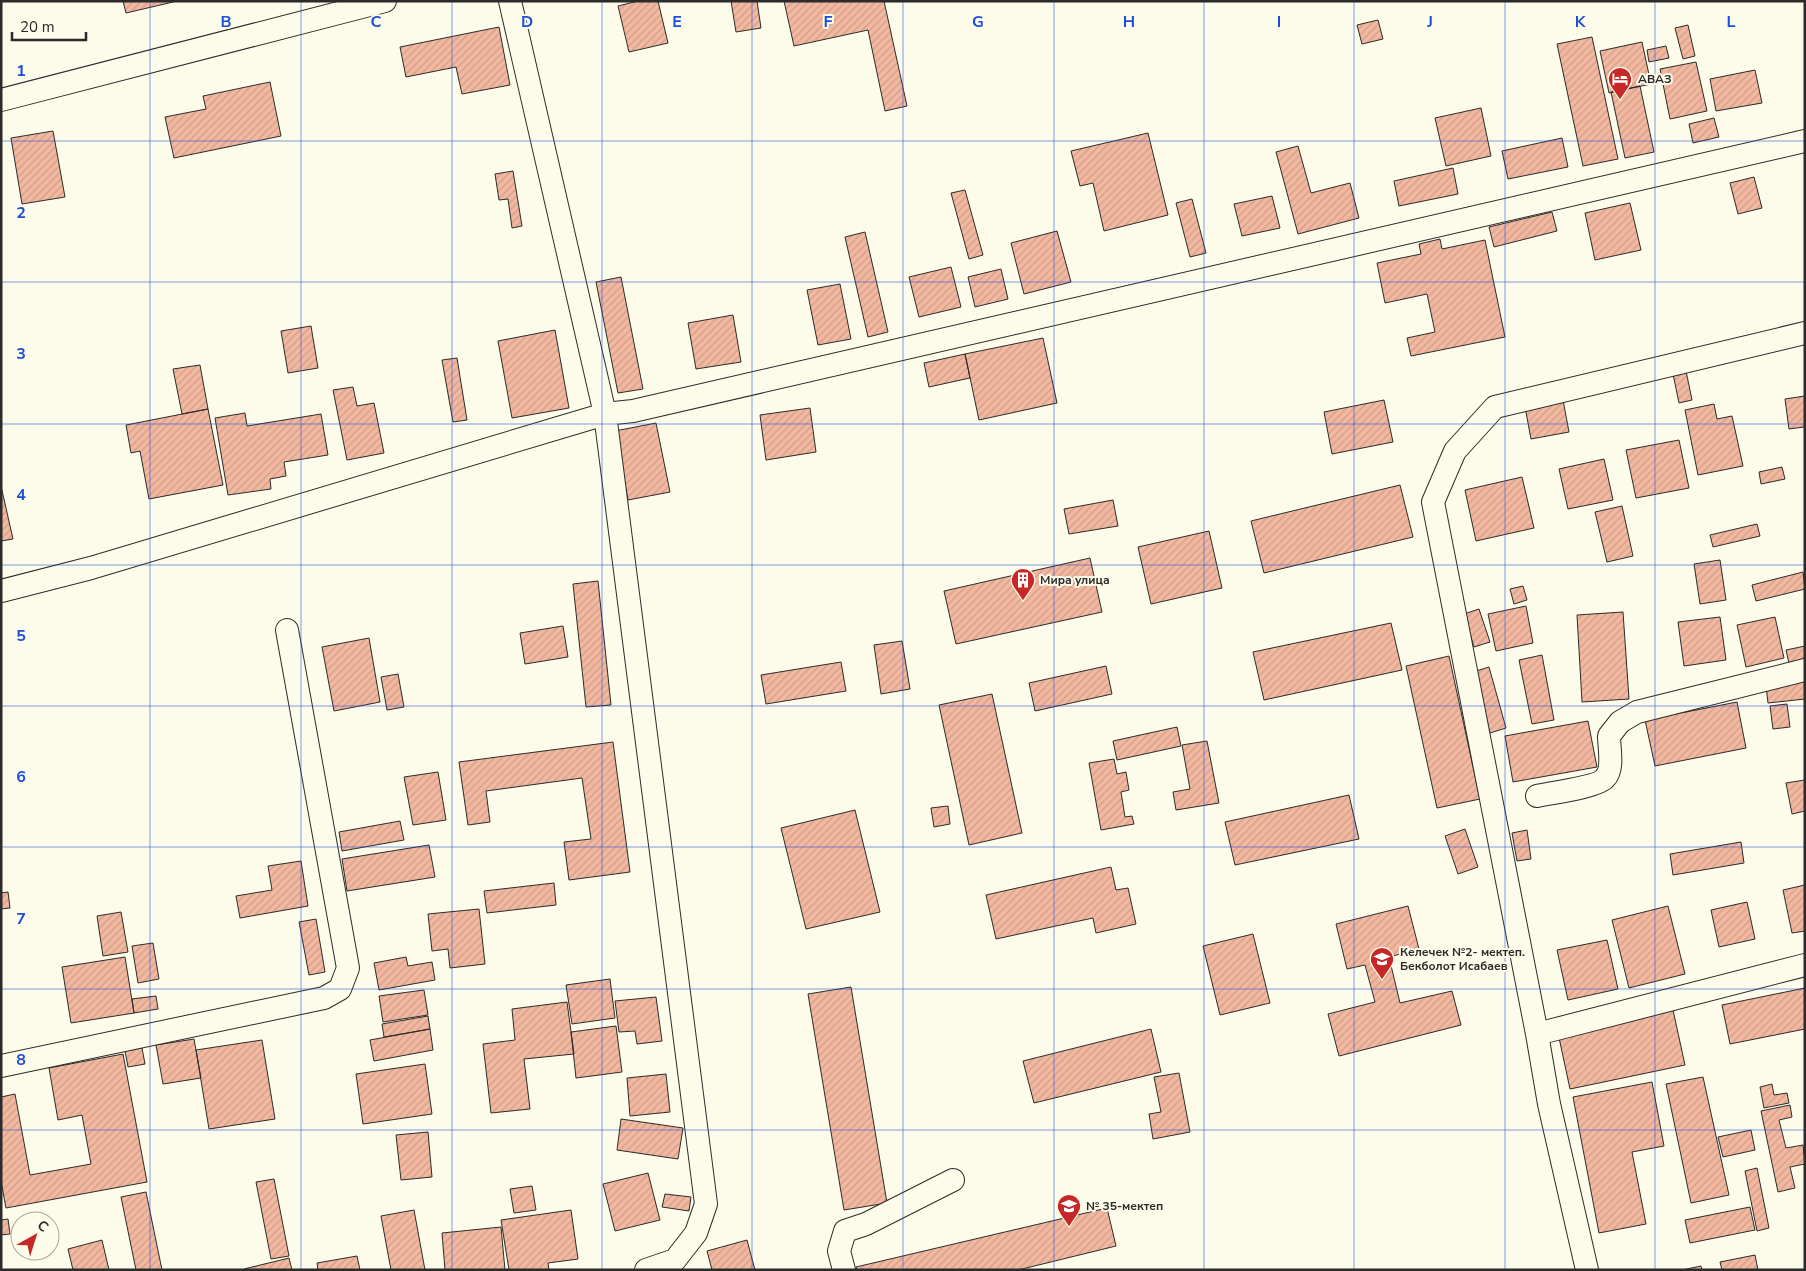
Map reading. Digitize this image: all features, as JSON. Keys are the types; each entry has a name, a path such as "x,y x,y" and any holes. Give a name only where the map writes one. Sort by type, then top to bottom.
{"street":[{"path":"1,100 385,1"},
{"path":"510,1 605,414 706,1204 696,1233 675,1260 646,1270"},
{"path":"1,591 92,568 605,414 633,411 1805,141"},
{"path":"1587,1270 1549,1104 1433,502 1455,451 1495,407 1805,333"},
{"path":"1,1066 324,998 340,989 348,968 287,630"},
{"path":"1537,796 1596,784 1606,778 1610,767 1609,736 1620,722 1637,712 1805,670"},
{"path":"1537,1034 1805,965"},
{"path":"844,1270 839,1252 845,1231 866,1224 953,1180"}],"building":[{"path":"123,1 173,1 173,2 126,13"},
{"path":"638,1 658,1 668,43 629,52 618,6"},
{"path":"731,1 757,1 761,28 736,32"},
{"path":"784,1 884,1 907,106 885,111 868,30 794,46"},
{"path":"1378,20 1383,39 1362,44 1357,25"},
{"path":"1688,25 1695,56 1683,59 1675,28"},
{"path":"499,27 510,85 462,94 456,67 406,77 400,47"},
{"path":"1592,37 1618,159 1583,166 1557,44"},
{"path":"1642,42 1651,84 1609,93 1600,51"},
{"path":"1666,46 1669,58 1649,62 1647,50"},
{"path":"1696,62 1707,111 1670,119 1660,69"},
{"path":"1755,70 1762,103 1716,111 1710,79"},
{"path":"270,82 281,136 174,158 165,117 206,109 203,96"},
{"path":"1640,86 1654,152 1625,158 1611,92"},
{"path":"1481,108 1491,156 1446,166 1435,118"},
{"path":"1714,118 1719,137 1693,143 1689,124"},
{"path":"53,131 65,197 22,204 11,138"},
{"path":"1148,133 1168,215 1104,231 1093,183 1080,186 1071,151"},
{"path":"1562,138 1568,167 1508,179 1502,151"},
{"path":"1298,146 1311,193 1350,183 1359,218 1298,234 1276,152"},
{"path":"1453,168 1458,194 1399,206 1394,181"},
{"path":"513,171 522,226 512,228 508,199 499,200 495,174"},
{"path":"1754,177 1762,208 1738,214 1730,183"},
{"path":"965,190 983,255 969,259 951,193"},
{"path":"1272,196 1280,228 1242,236 1234,204"},
{"path":"1192,199 1206,253 1190,257 1176,203"},
{"path":"1630,203 1641,250 1595,260 1585,213"},
{"path":"1552,212 1557,231 1494,247 1489,227"},
{"path":"1057,231 1071,282 1024,294 1011,243"},
{"path":"865,232 888,332 868,337 845,237"},
{"path":"1440,239 1442,249 1485,240 1505,337 1411,356 1407,338 1435,332 1427,294 1385,303 1377,263 1421,254 1419,244"},
{"path":"951,267 961,307 919,317 909,277"},
{"path":"1001,269 1008,299 975,307 968,277"},
{"path":"621,277 643,389 618,393 596,282"},
{"path":"840,284 851,339 818,345 807,290"},
{"path":"733,315 741,362 696,369 688,323"},
{"path":"311,326 318,368 288,373 281,331"},
{"path":"555,330 569,408 512,418 498,341"},
{"path":"1043,338 1057,403 979,420 965,354"},
{"path":"965,354 970,378 929,387 924,363"},
{"path":"457,358 467,420 453,422 442,360"},
{"path":"200,365 208,409 182,414 173,369"},
{"path":"1686,371 1692,400 1679,403 1673,374"},
{"path":"353,387 357,406 374,403 384,453 347,460 333,390"},
{"path":"1805,396 1805,429 1804,427 1789,429 1785,399"},
{"path":"1384,400 1393,442 1332,454 1324,412"},
{"path":"1563,400 1569,432 1531,439 1525,407"},
{"path":"1714,404 1717,419 1732,416 1743,466 1698,475 1685,410"},
{"path":"810,408 816,452 766,460 760,415"},
{"path":"208,409 223,485 149,499 140,451 131,453 126,425"},
{"path":"245,413 247,426 321,414 328,455 284,462 286,476 270,479 271,489 228,495 215,418"},
{"path":"656,423 670,492 628,500 615,431"},
{"path":"1679,440 1689,488 1636,498 1626,450"},
{"path":"1604,459 1613,500 1568,509 1559,469"},
{"path":"1782,467 1785,479 1761,484 1759,472"},
{"path":"1522,477 1534,528 1476,541 1465,490"},
{"path":"1400,485 1413,537 1264,573 1251,521"},
{"path":"1,486 13,539 1,541"},
{"path":"1113,500 1118,526 1069,534 1064,509"},
{"path":"1622,506 1633,556 1607,562 1595,512"},
{"path":"1757,524 1760,536 1713,547 1710,535"},
{"path":"1209,531 1222,588 1151,604 1138,547"},
{"name":"Мира улица","path":"1090,558 1102,612 956,644 944,591"},
{"path":"1720,560 1726,600 1700,604 1694,564"},
{"path":"1803,572 1805,589 1756,601 1752,585"},
{"path":"598,581 611,705 586,707 573,584"},
{"path":"1523,586 1527,600 1514,604 1510,589"},
{"path":"1526,606 1533,643 1496,651 1488,614"},
{"path":"1479,609 1490,642 1474,647 1464,614"},
{"path":"1623,612 1629,699 1582,702 1577,615"},
{"path":"1720,617 1726,660 1684,666 1678,622"},
{"path":"1775,617 1784,658 1746,667 1737,625"},
{"path":"1391,623 1402,670 1264,700 1253,652"},
{"path":"563,626 568,657 525,664 520,633"},
{"path":"369,638 380,702 334,711 322,647"},
{"path":"902,641 910,689 881,694 874,645"},
{"path":"1805,646 1805,665 1790,668 1786,650"},
{"path":"1542,655 1554,720 1532,724 1519,660"},
{"path":"1449,656 1480,799 1437,808 1406,666"},
{"path":"841,662 846,691 766,704 761,675"},
{"path":"1106,666 1112,694 1035,711 1029,683"},
{"path":"1489,667 1506,728 1490,733 1473,672"},
{"path":"398,674 404,707 387,710 381,677"},
{"path":"1805,681 1805,699 1768,703 1766,686"},
{"path":"992,694 1022,833 969,845 939,705"},
{"path":"1737,702 1746,748 1655,766 1645,720"},
{"path":"1787,704 1790,727 1773,729 1770,706"},
{"path":"1588,721 1597,767 1513,782 1505,736"},
{"path":"1177,727 1181,746 1117,760 1113,741"},
{"path":"1207,741 1219,803 1176,810 1173,792 1190,789 1182,745"},
{"path":"613,742 630,872 569,880 564,842 591,839 582,778 486,791 490,822 468,825 459,762"},
{"path":"1114,759 1117,774 1126,772 1129,790 1121,792 1125,817 1132,816 1134,824 1101,830 1089,763"},
{"path":"438,772 446,820 413,825 404,777"},
{"path":"1805,780 1805,811 1792,814 1786,783"},
{"path":"1349,795 1359,839 1235,865 1225,822"},
{"path":"948,806 950,824 934,827 931,808"},
{"path":"855,810 880,912 806,929 781,828"},
{"path":"400,821 404,840 342,851 339,832"},
{"path":"1465,829 1478,867 1458,874 1445,836"},
{"path":"1527,830 1531,859 1517,861 1512,833"},
{"path":"1741,842 1744,863 1673,875 1670,854"},
{"path":"429,845 435,877 347,891 342,859"},
{"path":"301,861 308,906 240,918 236,896 272,890 268,866"},
{"path":"1111,867 1116,890 1128,888 1136,924 1096,933 1093,918 996,939 986,895"},
{"path":"554,883 556,905 487,913 484,891"},
{"path":"1805,885 1805,931 1792,933 1783,890"},
{"path":"8,892 10,908 1,909 1,893"},
{"path":"1747,902 1755,939 1719,947 1711,910"},
{"name":"Келечек №2- мектеп. Бекболот Исабаев","path":"1408,906 1419,949 1389,957 1400,1003 1452,991 1461,1025 1339,1056 1328,1014 1375,1002 1365,965 1347,969 1336,924"},
{"path":"1668,906 1685,974 1629,988 1612,920"},
{"path":"479,909 485,964 450,968 448,949 432,951 428,914"},
{"path":"121,912 128,952 103,956 97,916"},
{"path":"316,919 325,972 309,975 299,922"},
{"path":"1253,934 1270,1003 1220,1015 1203,946"},
{"path":"1607,940 1618,989 1568,1000 1557,950"},
{"path":"153,943 159,979 138,983 132,946"},
{"path":"125,957 134,1013 71,1023 62,967"},
{"path":"406,957 408,966 432,962 435,980 379,990 374,963"},
{"path":"610,979 615,1018 572,1024 566,985"},
{"path":"851,987 887,1203 844,1210 808,994"},
{"path":"1805,988 1805,1029 1730,1044 1722,1005"},
{"path":"424,990 428,1015 383,1022 379,996"},
{"path":"156,996 158,1009 134,1013 132,999"},
{"path":"656,997 662,1041 637,1044 635,1031 619,1032 615,1001"},
{"path":"567,1002 574,1054 524,1059 530,1109 491,1113 483,1044 515,1040 512,1009"},
{"path":"1673,1010 1685,1065 1570,1089 1558,1033"},
{"path":"428,1016 430,1029 384,1037 382,1024"},
{"path":"616,1026 622,1072 576,1078 571,1032"},
{"path":"430,1029 433,1050 374,1061 370,1040"},
{"path":"1151,1029 1161,1072 1034,1103 1023,1061"},
{"path":"194,1039 201,1078 163,1084 156,1045"},
{"path":"262,1040 275,1119 209,1129 196,1050"},
{"path":"142,1048 145,1064 128,1067 125,1051"},
{"path":"123,1054 147,1182 6,1208 1,1181 1,1097 15,1094 30,1175 91,1164 82,1115 58,1120 49,1068"},
{"path":"425,1064 432,1114 363,1124 356,1074"},
{"path":"1179,1073 1190,1132 1153,1139 1149,1114 1161,1112 1154,1077"},
{"path":"666,1074 670,1112 630,1116 627,1078"},
{"path":"1703,1077 1729,1195 1691,1203 1666,1084"},
{"path":"1652,1082 1664,1146 1632,1152 1646,1224 1599,1233 1573,1097"},
{"path":"1772,1084 1774,1095 1787,1093 1789,1103 1764,1108 1760,1087"},
{"path":"1790,1105 1792,1117 1779,1120 1786,1148 1803,1145 1805,1164 1790,1167 1795,1188 1778,1192 1761,1111"},
{"path":"621,1119 683,1128 678,1159 617,1150"},
{"path":"1751,1130 1755,1150 1723,1157 1718,1137"},
{"path":"428,1132 432,1177 401,1180 396,1135"},
{"path":"1757,1168 1769,1228 1757,1231 1745,1171"},
{"path":"648,1173 660,1220 615,1231 603,1184"},
{"path":"274,1179 289,1256 271,1259 256,1182"},
{"path":"532,1186 536,1210 514,1213 510,1189"},
{"path":"146,1192 162,1270 136,1270 121,1197"},
{"path":"665,1194 691,1197 689,1211 662,1207"},
{"path":"1750,1207 1755,1230 1690,1243 1685,1220"},
{"name":"№ 35-мектеп","path":"1107,1208 1116,1246 1018,1270 857,1270 856,1267"},
{"path":"414,1210 425,1270 391,1270 381,1216"},
{"path":"571,1210 578,1259 548,1263 549,1270 509,1270 501,1220"},
{"path":"8,1219 10,1234 1,1235 1,1220"},
{"path":"501,1227 505,1270 445,1270 442,1233"},
{"path":"102,1240 109,1270 73,1270 68,1249"},
{"path":"747,1240 755,1270 712,1270 707,1251"},
{"path":"1755,1255 1758,1270 1722,1270 1720,1262"},
{"path":"357,1256 360,1270 318,1270 317,1263"},
{"path":"289,1258 292,1270 244,1270 244,1269"},
{"path":"1701,1266 1702,1270 1682,1270"}],"place":[{"name":"АВАЗ","path":"1620,100"},
{"name":"Мира улица","path":"1023,601"},
{"name":"Келечек №2- мектеп. Бекболот Исабаев","path":"1382,980"},
{"name":"№ 35-мектеп","path":"1069,1227"}]}
